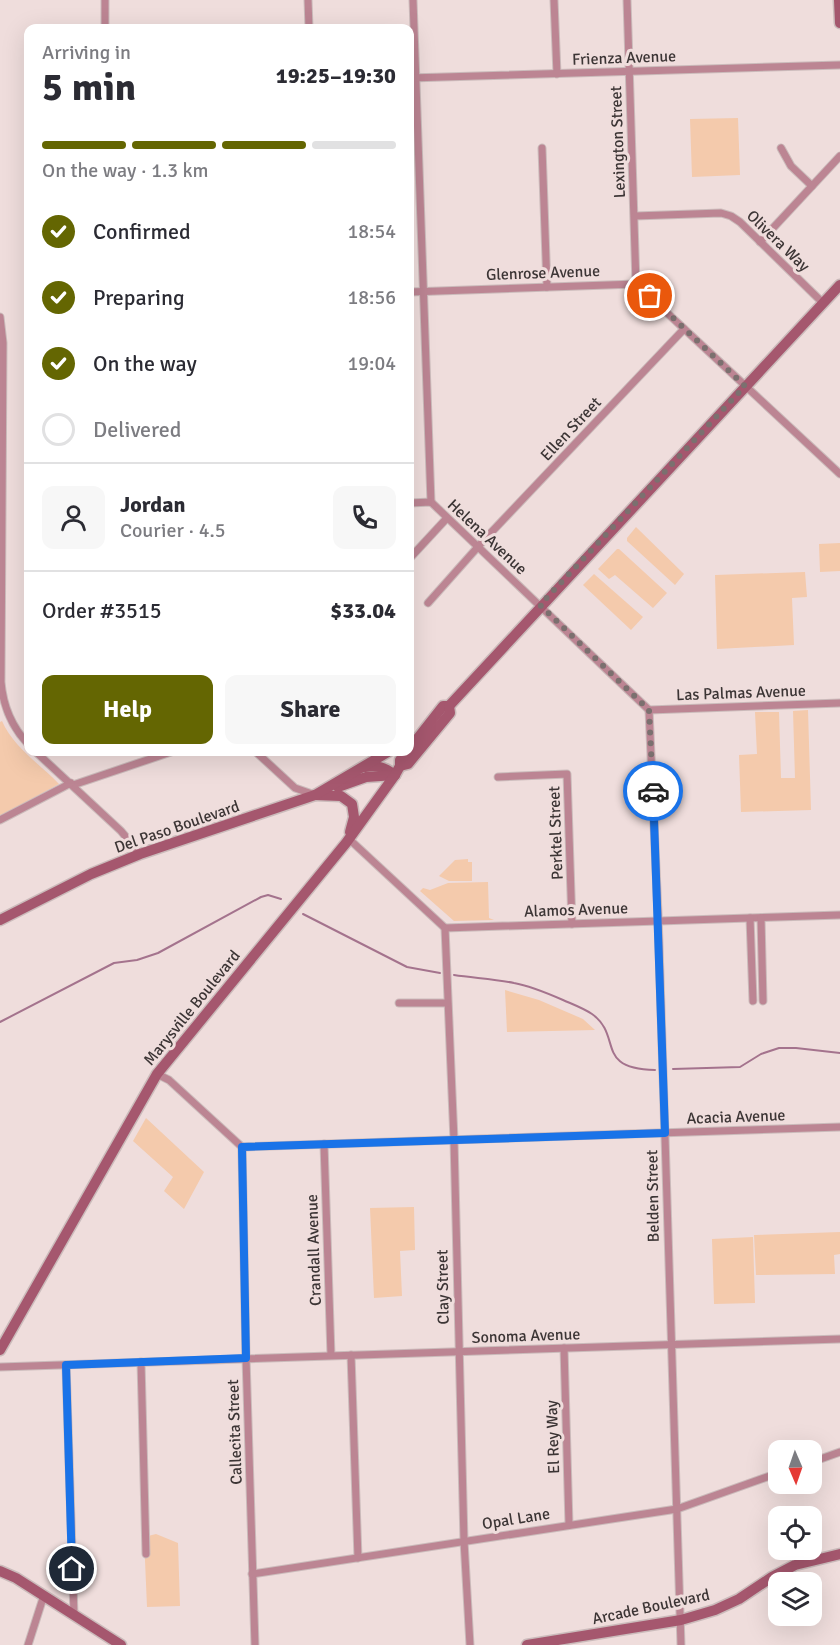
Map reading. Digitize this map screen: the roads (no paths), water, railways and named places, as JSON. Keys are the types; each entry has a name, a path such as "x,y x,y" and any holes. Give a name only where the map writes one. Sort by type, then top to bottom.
{"main road":[{"path":"839,0 840,23"},
{"path":"449,706 540,605 840,285"},
{"name":"Marysville Boulevard","path":"0,1350 4,1333 157,1074 349,839 398,770 408,764 450,713 449,706 443,706 414,742"},
{"path":"414,733 435,716"},
{"name":"Del Paso Boulevard","path":"0,920 91,874 140,854 315,795 382,756"},
{"name":"Marysville Boulevard","path":"398,770 403,756"},
{"path":"365,767 376,765 398,770"},
{"path":"315,795 366,777 398,770"},
{"path":"315,795 341,796 352,804 354,817 349,839"},
{"name":"Arcade Boulevard","path":"527,1645 681,1620 727,1605 795,1565 840,1554"},
{"path":"0,1571 44,1595 118,1644"}],"street":[{"path":"105,0 105,24"},
{"path":"308,0 309,24"},
{"path":"413,0 413,24"},
{"path":"554,0 557,74"},
{"name":"Lexington Street","path":"627,0 636,284"},
{"name":"Frienza Avenue","path":"414,78 840,65"},
{"path":"414,99 431,502"},
{"path":"542,148 547,287"},
{"path":"781,148 791,166 812,186"},
{"path":"760,242 840,156"},
{"name":"Olivera Way","path":"634,216 726,214 740,222 823,303"},
{"path":"636,284 840,474"},
{"name":"Glenrose Avenue","path":"414,292 636,284"},
{"path":"0,317 3,343 1,682 8,713 24,739"},
{"name":"Ellen Street","path":"428,603 684,329"},
{"name":"Helena Avenue","path":"414,503 431,502 540,605"},
{"path":"414,554 447,518"},
{"path":"540,605 649,710"},
{"name":"Las Palmas Avenue","path":"649,710 840,703"},
{"name":"Belden Street","path":"649,710 681,1645"},
{"path":"40,756 129,838 140,854"},
{"path":"0,820 72,784 159,756"},
{"path":"260,756 295,788 315,795"},
{"name":"Perktel Street","path":"498,777 567,774 572,924"},
{"path":"349,839 445,928"},
{"name":"Alamos Avenue","path":"445,928 840,915"},
{"path":"750,918 753,1001"},
{"path":"761,918 764,1000"},
{"name":"Clay Street","path":"445,928 454,1140 464,1541 470,1645"},
{"path":"752,990 763,990"},
{"path":"399,1003 447,1003"},
{"path":"157,1074 169,1080 242,1147"},
{"name":"Acacia Avenue","path":"242,1147 840,1126"},
{"name":"Crandall Avenue","path":"324,1144 331,1355"},
{"name":"Callecita Street","path":"242,1147 255,1645"},
{"name":"Sonoma Avenue","path":"0,1367 840,1339"},
{"name":"El Rey Way","path":"564,1348 569,1525"},
{"path":"351,1355 358,1558"},
{"path":"141,1362 146,1554"},
{"path":"66,1365 74,1615"},
{"path":"822,1458 840,1452"},
{"name":"Opal Lane","path":"252,1574 676,1509 768,1477"},
{"path":"28,1645 44,1595"}],"waterway":[{"path":"0,1022 114,963 137,960 158,953 261,897 268,895 281,899"},
{"path":"303,914 407,967 440,973"},
{"path":"454,975 520,984 581,1008 601,1023 616,1058 636,1068 655,1070"},
{"path":"673,1069 740,1067 761,1054 779,1048 840,1053"}]}
